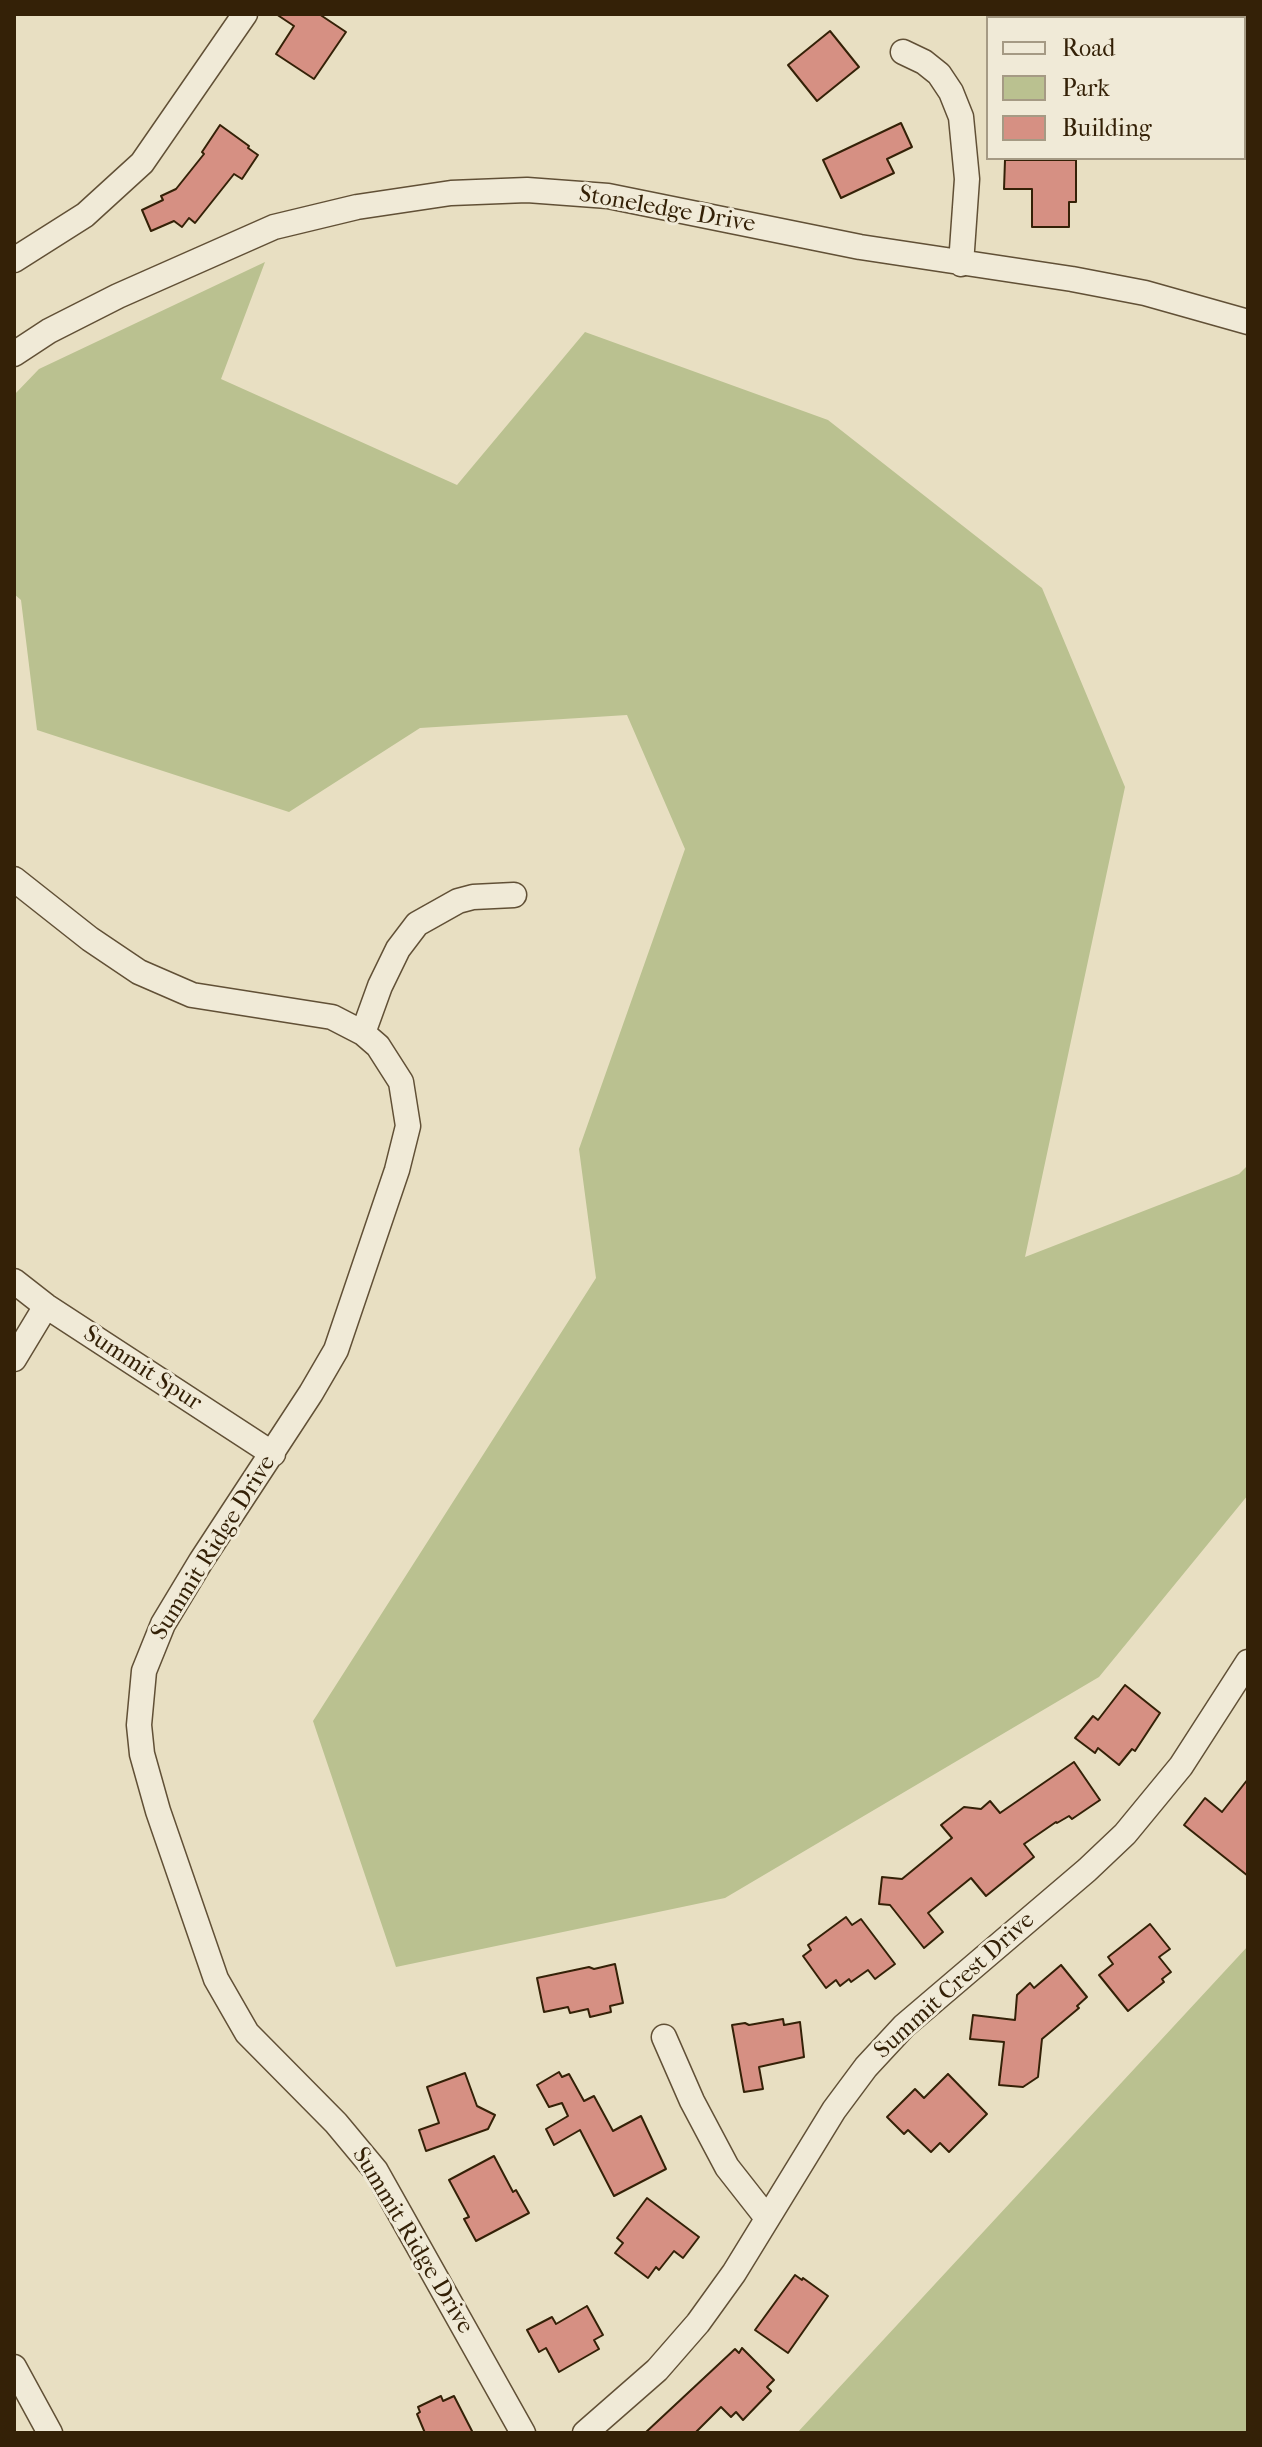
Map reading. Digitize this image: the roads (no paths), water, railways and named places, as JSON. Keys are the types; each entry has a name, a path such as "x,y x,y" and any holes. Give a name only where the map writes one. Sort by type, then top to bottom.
{"street":[{"path":"14,260 85,215 142,163 245,14"},
{"path":"903,52 924,62 939,74 951,92 961,117 967,179 961,264"},
{"name":"Stoneledge Drive","path":"14,354 49,331 118,296 274,227 357,207 451,193 527,190 608,196 860,247 1072,279 1145,293 1248,322"},
{"name":"Summit Ridge Drive","path":"14,879 90,939 139,972 192,995 332,1017 363,1033 378,1046 401,1082 408,1126 393,1185 336,1350 273,1454 174,1603 152,1647 140,1697 142,1754 158,1811 216,1979 247,2033 336,2123 376,2171 523,2433"},
{"path":"363,1033 392,961 417,924 458,901 514,895"},
{"name":"Summit Spur","path":"14,1281 46,1306 273,1454"},
{"path":"14,1359 46,1306"},
{"name":"Summit Crest Drive","path":"585,2433 657,2370 698,2323 734,2273 834,2110 866,2067 904,2026 1125,1834 1181,1766 1248,1662"},
{"path":"664,2037 692,2101 727,2167 767,2218"},
{"path":"14,2367 50,2433"}]}
